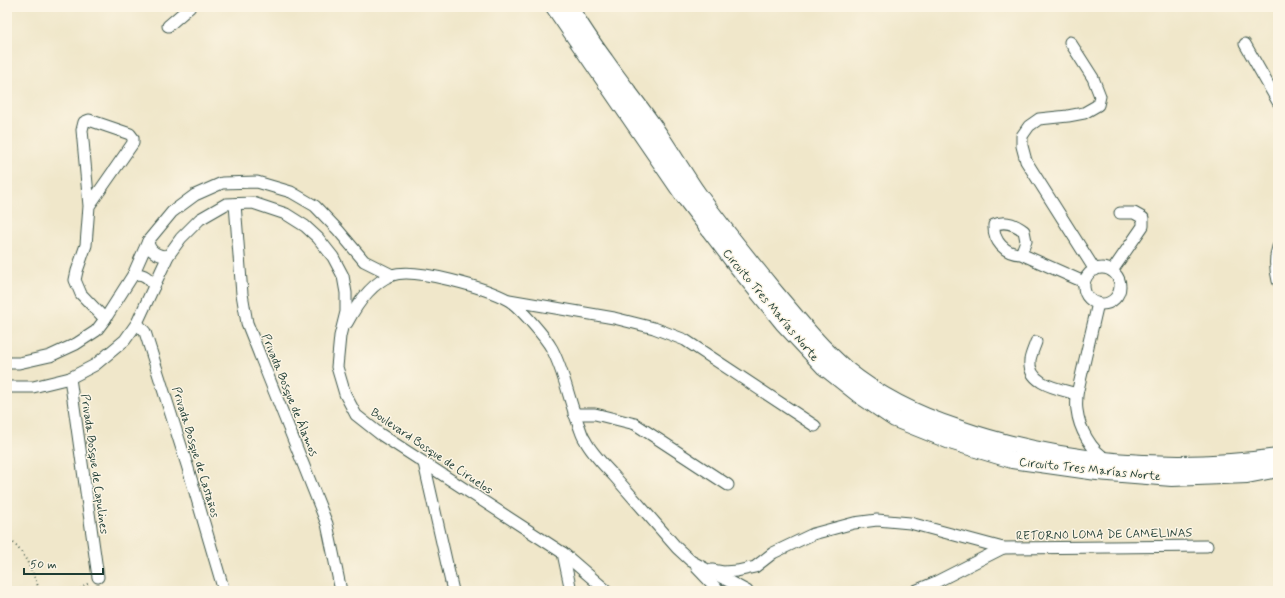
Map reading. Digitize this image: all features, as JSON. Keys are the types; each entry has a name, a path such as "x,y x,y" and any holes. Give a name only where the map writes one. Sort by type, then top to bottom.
{"street":[{"path":"168,26 190,7"},
{"name":"Circuito Tres Marías Norte","path":"554,7 640,131 691,195 742,251 810,333 846,368 869,386 906,407 930,418 981,436 1024,448 1109,460 1278,469"},
{"name":"Circuito Tres Marías Norte","path":"569,7 604,59 660,136 691,195 736,265 783,323 824,367 858,394 895,419 950,440 1012,460 1097,472 1172,478 1245,468 1278,457"},
{"path":"1070,42 1093,78 1100,96 1098,105 1084,113 1039,119 1029,126 1022,136 1022,146 1026,161 1095,270"},
{"path":"1245,44 1278,102"},
{"path":"89,206 133,143 133,138 130,134 89,120 84,122 82,130 89,206 86,245 75,280 81,294 105,319"},
{"path":"7,363 19,363 50,356 76,344 96,331 132,275 148,241 172,212 195,195 222,182 257,182 291,192 315,206 338,230 364,261 392,275"},
{"name":"Boulevard Bosque de Ciruelos","path":"7,387 33,386 70,378 95,365 125,340 137,323 168,256 181,238 200,219 226,204 253,203 286,214 305,226 318,238 333,257 343,276 346,293 346,312 340,336 337,367 345,394 356,414 380,434 563,553 607,591"},
{"name":"Privada Bosque de Álamos","path":"235,204 242,294 247,323 327,524 341,591"},
{"path":"1112,271 1143,226 1143,218 1134,212 1120,213"},
{"path":"148,241 148,246 153,252 160,256 168,256"},
{"path":"1278,247 1275,254 1275,267 1278,281"},
{"path":"1021,254 1084,282"},
{"path":"1104,268 1112,271 1116,275 1119,282 1118,292 1115,297 1106,303 1098,303 1089,298 1085,290 1084,282 1090,272 1104,268"},
{"path":"132,275 138,273 145,276 151,280 154,286"},
{"path":"340,336 354,308 378,284 392,275 415,273 466,283 509,300 614,318 654,328 685,340 815,426"},
{"path":"509,300 531,321 552,349 565,381 574,414 585,440 677,548 719,591"},
{"path":"1098,303 1077,394 1076,409 1080,424 1088,440 1101,456 1109,460"},
{"name":"Privada Bosque de Castaños","path":"137,323 145,332 187,465 224,591"},
{"path":"1036,342 1030,361 1031,371 1035,378 1045,384 1077,394"},
{"name":"Privada Bosque de Capulines","path":"70,378 98,577"},
{"path":"574,414 595,414 635,424 728,485"},
{"path":"424,463 453,591"},
{"path":"703,568 723,572 755,567 773,553 813,534 854,523 877,520 910,523 1003,548"},
{"name":"RETORNO LOMA DE CAMELINAS","path":"1003,548 1206,546"},
{"path":"915,591 1003,548"},
{"path":"563,553 572,591"},
{"path":"691,561 748,591"}],"path":[{"path":"7,538 26,558 40,591"},
{"path":"77,591 98,577"}]}
